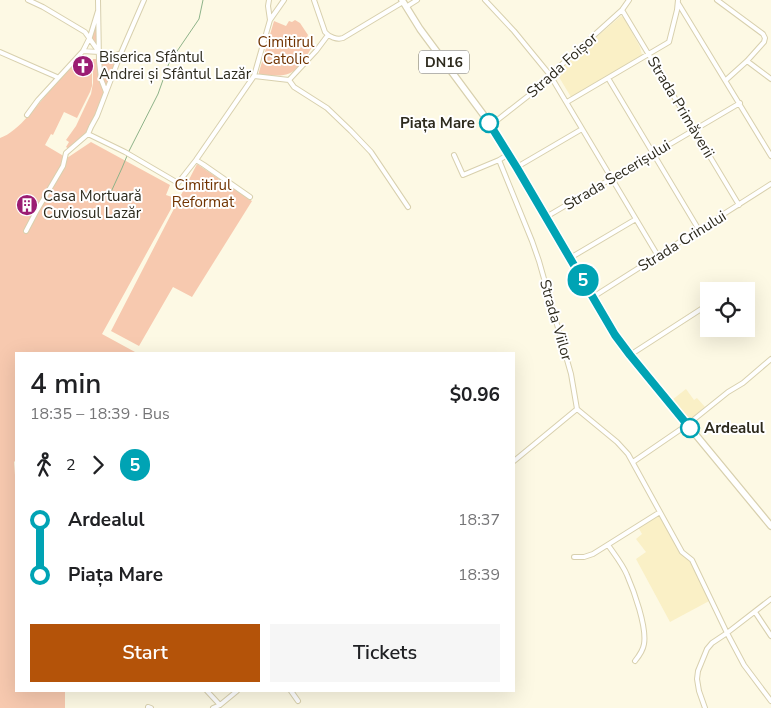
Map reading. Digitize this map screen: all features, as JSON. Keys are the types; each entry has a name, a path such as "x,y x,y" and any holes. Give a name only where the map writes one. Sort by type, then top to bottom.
{"highway":[{"name":"DN16","path":"404,3 491,125 615,335 771,526"}],"street":[{"path":"28,0 85,32 99,52"},
{"path":"98,0 101,79 106,92"},
{"path":"26,231 63,166 66,153 88,134 144,0"},
{"path":"88,134 125,152 178,183 254,76 270,20 269,0"},
{"path":"270,20 284,0"},
{"path":"314,0 323,27 328,35 339,40 404,3 417,0"},
{"path":"485,0 514,31 550,75 658,256"},
{"name":"Strada Foișor","path":"491,125 546,82 550,75 622,10 629,0"},
{"path":"717,0 763,34 765,38 764,42 747,61 726,80"},
{"path":"567,102 669,42 678,1"},
{"path":"678,1 771,156"},
{"name":"Strada Primăverii","path":"622,10 739,205"},
{"path":"27,115 82,51 90,37 98,11"},
{"path":"289,80 306,63 328,35"},
{"path":"82,51 99,52 104,55 121,53"},
{"path":"0,52 58,78"},
{"path":"747,61 771,79"},
{"path":"254,76 289,80 294,87 327,108 370,152 408,206"},
{"path":"608,78 698,230"},
{"name":"Strada Secerișului","path":"546,217 740,103"},
{"path":"517,168 582,129"},
{"path":"454,156 463,175 509,154"},
{"path":"196,160 250,197"},
{"name":"Strada Viilor","path":"499,160 539,261 571,374 577,410"},
{"name":"Strada Crinului","path":"593,297 771,184"},
{"path":"570,258 636,219"},
{"path":"630,355 700,310"},
{"path":"633,462 687,425 771,359"},
{"path":"515,461 577,410 623,448 633,462 682,552 692,560 744,665 771,701"},
{"path":"574,557 588,556 660,512"},
{"path":"608,545 627,574 640,611 644,644 635,662"},
{"path":"705,708 697,678 707,649 712,643 771,598"},
{"path":"754,612 771,636"},
{"path":"208,692 220,705"},
{"path":"213,708 237,692"},
{"path":"292,692 298,701"}],"shaded area":[{"path":"621,16 624,18 640,47 642,55 571,97 556,72"},
{"path":"686,389 694,400 697,398 705,407 689,420 672,400"},
{"path":"659,514 682,555 690,560 711,600 670,622 636,559 646,552 636,539 642,534 638,527"}],"green space":[{"path":"98,11 99,52 104,55 121,53 88,134 69,149 66,147 69,142 66,140 76,126 91,94 93,59 99,59 99,53 90,37"},
{"name":"Cimitirul Catolic","path":"295,20 300,23 308,35 304,44 312,47 306,57 291,73 278,76 259,75 274,21 286,26 289,21"},
{"path":"76,61 80,63 77,70 80,73 87,76 89,68 92,68 92,86 77,118 64,112 53,135 51,134 45,145 67,158 91,142 170,185 166,195 172,197 171,209 102,334 135,352 15,352 15,692 65,692 65,708 0,708 0,138 14,130 21,123"},
{"name":"Cimitirul Reformat","path":"197,164 252,201 192,297 173,287 139,346 111,331"}],"waterway":[{"path":"111,192 158,94 169,63 199,19 203,0"}],"bus line":[{"name":"5","path":"489,123 615,335 690,428"}],"place":[{"name":"Biserica Sfântul Andrei și Sfântul Lazăr","path":"83,66"},
{"name":"Piața Mare","path":"489,123"},
{"name":"Casa Mortuară Cuviosul Lazăr","path":"27,205"},
{"name":"Ardealul","path":"690,428"}]}
